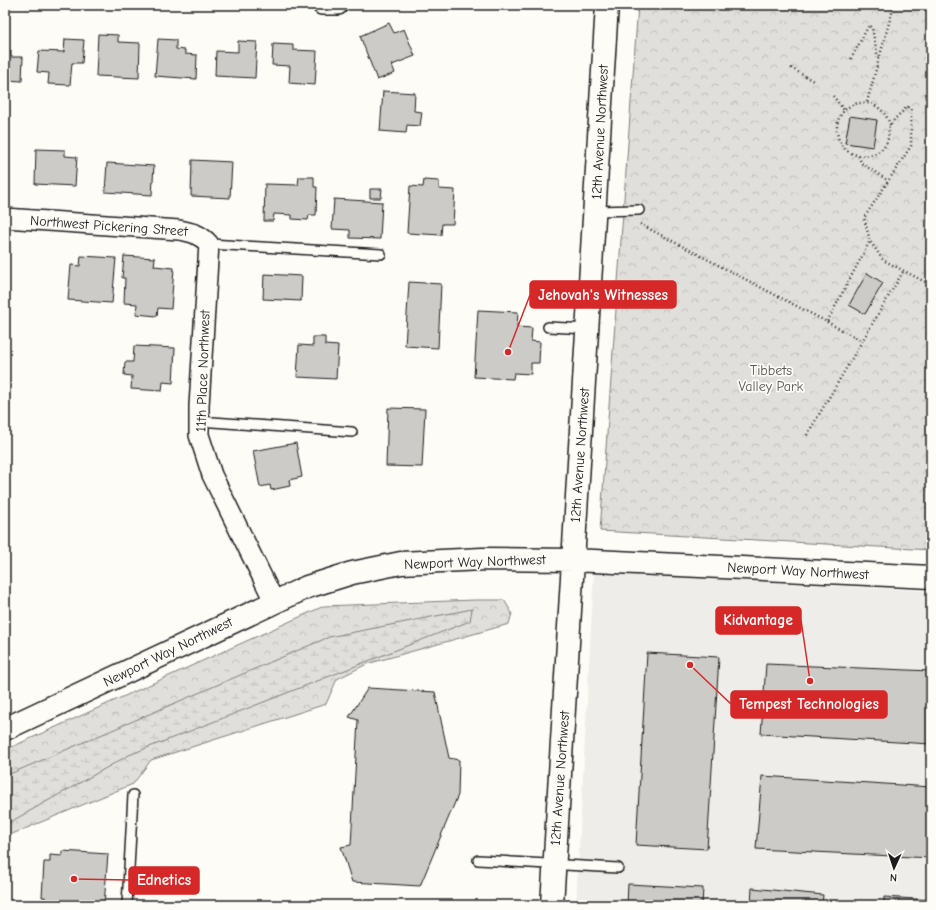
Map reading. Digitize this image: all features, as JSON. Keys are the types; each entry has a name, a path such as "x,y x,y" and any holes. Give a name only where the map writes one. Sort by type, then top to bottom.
{"street":[{"path":"322,5 338,5"},
{"name":"12th Avenue Northwest","path":"552,905 607,5"},
{"name":"Northwest Pickering Street","path":"5,218 179,230 194,232 203,237 209,244"},
{"name":"11th Place Northwest","path":"209,244 199,421 202,449 212,475 274,601"},
{"name":"Newport Way Northwest","path":"5,730 274,601 330,580 401,563 475,559 573,560 931,578"}],"lane":[{"path":"595,211 639,210"},
{"path":"209,244 381,254"},
{"path":"548,327 588,329"},
{"path":"199,421 352,432"},
{"path":"127,905 133,795"},
{"path":"478,860 618,868"}],"path":[{"path":"867,102 878,58 894,5"},
{"path":"851,60 869,25 872,28 878,58"},
{"path":"791,68 815,82"},
{"path":"833,96 844,110"},
{"path":"867,102 882,110 888,117 890,125 889,137 883,148 873,155 859,156 849,152 840,144 836,132 838,120 844,110 855,103 867,102"},
{"path":"890,125 906,108 908,107 911,109 911,146 887,180 864,218 870,241 883,260 931,284"},
{"path":"859,156 861,163 887,180"},
{"path":"637,223 862,341"},
{"path":"827,322 870,241"},
{"path":"807,435 904,270"}],"shaded area":[{"path":"594,573 931,591 931,905 576,905"}],"green space":[{"name":"Tibbets Valley Park","path":"638,5 931,5 931,550 600,531"},
{"path":"504,600 512,613 509,624 367,664 337,679 326,704 151,760 133,784 5,837 5,750 324,606"},
{"path":"472,609 470,621 129,755 5,825 5,776 329,637"}],"building":[{"path":"389,23 394,33 404,29 415,56 392,65 395,73 377,80 360,36"},
{"path":"98,34 118,35 118,42 140,43 139,78 96,76"},
{"path":"65,39 84,40 82,63 72,63 70,85 48,84 49,73 37,72 39,51 64,52"},
{"path":"158,39 176,40 176,49 185,50 185,54 197,55 196,79 155,76"},
{"path":"238,41 257,42 255,78 215,76 216,51 238,52"},
{"path":"273,44 293,45 293,50 317,51 315,85 289,83 290,66 272,65"},
{"path":"5,51 11,51 11,57 23,57 22,81 5,80"},
{"path":"383,91 415,93 414,111 422,112 420,126 407,125 406,133 380,131"},
{"path":"850,116 877,120 873,147 845,143"},
{"path":"36,149 65,150 65,156 77,157 75,186 35,184"},
{"path":"192,160 232,162 230,198 191,196"},
{"path":"107,163 154,166 152,195 105,192"},
{"path":"299,177 314,177 314,187 317,187 316,215 309,215 308,220 292,219 292,215 274,214 273,221 264,221 265,184 298,185"},
{"path":"424,180 439,181 439,189 455,190 453,224 442,224 441,235 407,233 410,186 423,187"},
{"path":"370,189 382,189 381,198 370,198"},
{"path":"334,199 382,202 380,239 350,238 350,230 332,229"},
{"path":"81,256 116,258 112,303 68,300 71,265 80,266"},
{"path":"124,256 155,258 154,266 174,268 171,309 158,308 157,316 136,314 137,304 124,303 125,278 122,278"},
{"path":"867,273 883,283 865,314 849,305"},
{"path":"264,274 302,276 301,301 263,299"},
{"path":"409,282 441,284 438,348 405,346"},
{"path":"478,310 518,312 517,327 532,328 531,341 540,342 539,363 531,363 531,374 514,373 513,379 474,377"},
{"path":"313,337 325,337 325,345 338,346 336,379 297,377 299,345 313,346"},
{"path":"134,346 175,348 173,383 163,382 162,391 131,389 132,376 124,375 125,362 133,362"},
{"path":"388,408 425,409 422,467 386,466"},
{"path":"296,443 302,477 289,480 290,486 271,490 270,485 260,487 253,451"},
{"path":"647,653 719,657 707,849 636,845"},
{"path":"766,664 931,671 931,744 761,734"},
{"path":"368,688 435,692 449,758 459,760 458,795 420,886 352,882 341,847 351,845 358,720 349,717"},
{"path":"762,776 931,787 931,858 756,849"},
{"path":"62,851 108,854 104,905 45,905 45,897 42,897 44,862 50,862 50,855 62,856"},
{"path":"628,884 703,888 702,905 627,905"},
{"path":"752,888 823,895 822,905 751,905"},
{"path":"884,897 931,900 931,905 884,905"}],"place":[{"name":"Jehovah's Witnesses","path":"508,352"},
{"name":"Tempest Technologies","path":"690,665"},
{"name":"Kidvantage","path":"810,681"},
{"name":"Ednetics","path":"74,879"}]}
